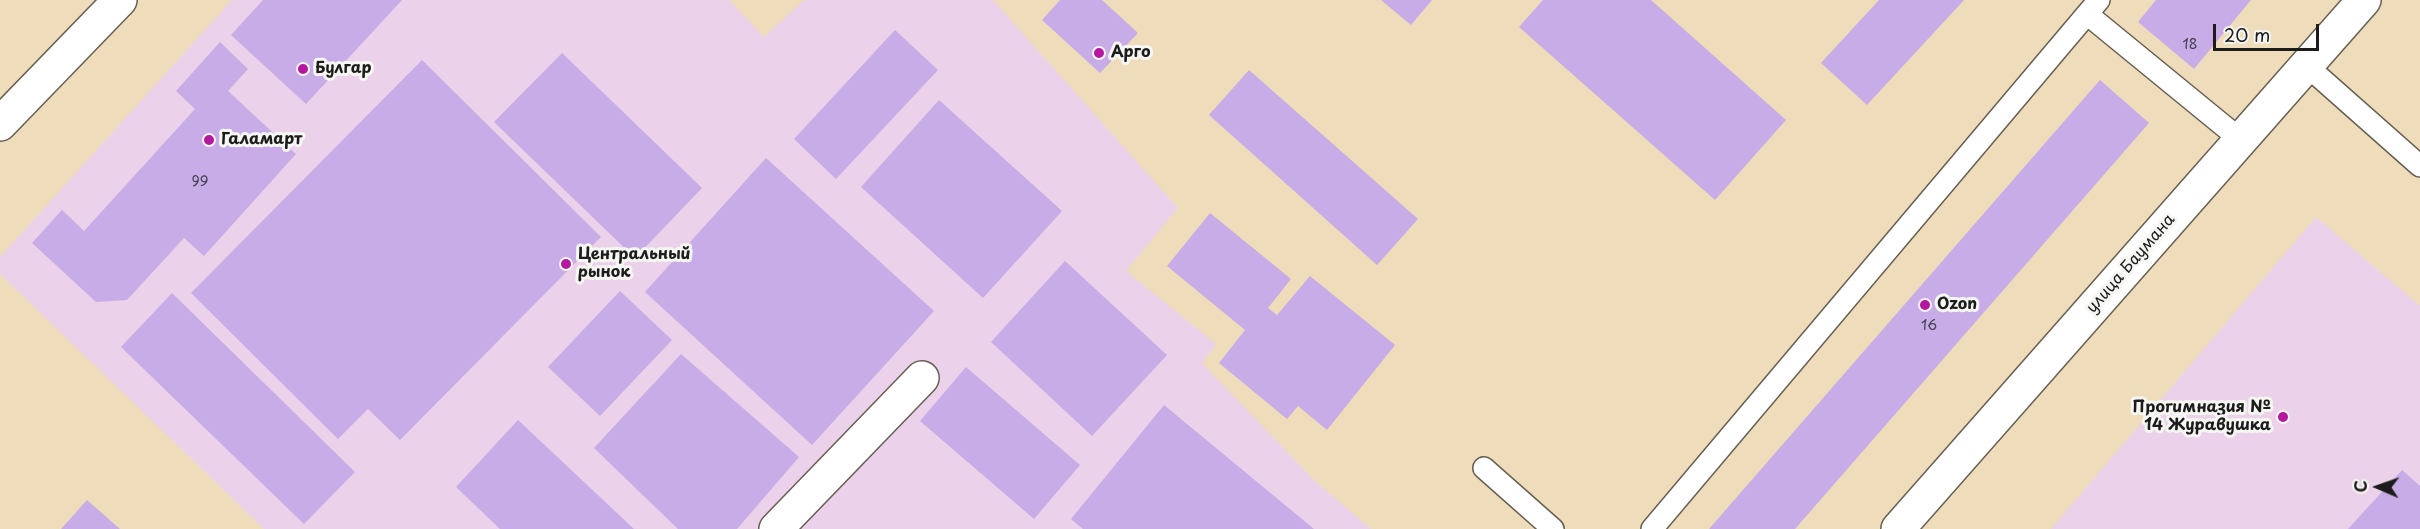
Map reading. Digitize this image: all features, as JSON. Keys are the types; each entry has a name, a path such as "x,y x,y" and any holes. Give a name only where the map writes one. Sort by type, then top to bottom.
{"street":[{"path":"0,124 120,0"},
{"name":"улица Баумана","path":"1898,529 2364,0"},
{"path":"776,529 922,378"}],"lane":[{"path":"1652,529 2093,7 2241,140"},
{"path":"2307,66 2420,166"},
{"path":"1484,468 1553,529"}],"shaded area":[{"name":"Центральный рынок","path":"232,0 729,0 764,37 804,0 993,0 1178,208 1126,271 1216,344 1202,363 1315,481 1371,529 264,529 0,274 0,257"},
{"name":"Прогимназия № 14 Журавушка","path":"2316,217 2420,306 2420,529 2051,529"}],"building":[{"name":"Булгар","path":"263,0 402,0 306,104 231,35"},
{"name":"Арго","path":"1060,0 1102,0 1138,33 1100,73 1042,20"},
{"path":"1381,0 1432,0 1411,25"},
{"path":"1543,0 1651,0 1786,120 1715,200 1519,27"},
{"path":"1879,0 1964,0 1867,105 1821,63"},
{"path":"2156,0 2251,0 2194,69 2138,22"},
{"path":"895,30 938,70 836,179 794,139"},
{"path":"220,42 248,69 228,91 296,154 204,256 184,238 127,300 96,302 32,243 62,210 84,231 195,109 176,91"},
{"path":"562,53 702,188 635,258 494,122"},
{"path":"422,60 601,237 400,440 368,409 338,439 191,293"},
{"path":"1249,70 1418,219 1377,265 1209,115"},
{"path":"2100,80 2149,123 1795,529 1709,529"},
{"path":"939,100 1062,211 983,298 861,187"},
{"path":"766,158 934,311 812,445 645,292"},
{"path":"1210,213 1291,279 1268,308 1277,315 1310,276 1395,345 1327,430 1298,406 1287,419 1219,363 1245,330 1167,266"},
{"path":"1065,261 1167,355 1092,436 991,342"},
{"path":"620,291 672,340 600,416 548,367"},
{"path":"172,293 355,472 304,524 121,347"},
{"path":"681,354 799,457 737,529 678,529 594,448"},
{"path":"966,367 1080,465 1034,519 920,421"},
{"path":"1164,405 1314,529 1083,529 1071,519"},
{"path":"518,420 634,529 500,529 456,487"},
{"path":"2402,470 2420,486 2420,529 2348,529"},
{"path":"87,500 120,529 61,529"}],"place":[{"name":"Арго","path":"1099,53"},
{"name":"Булгар","path":"303,69"},
{"name":"Галамарт","path":"209,140"},
{"name":"Центральный рынок","path":"566,264"},
{"name":"Ozon","path":"1925,305"},
{"name":"Прогимназия № 14 Журавушка","path":"2283,417"}]}
